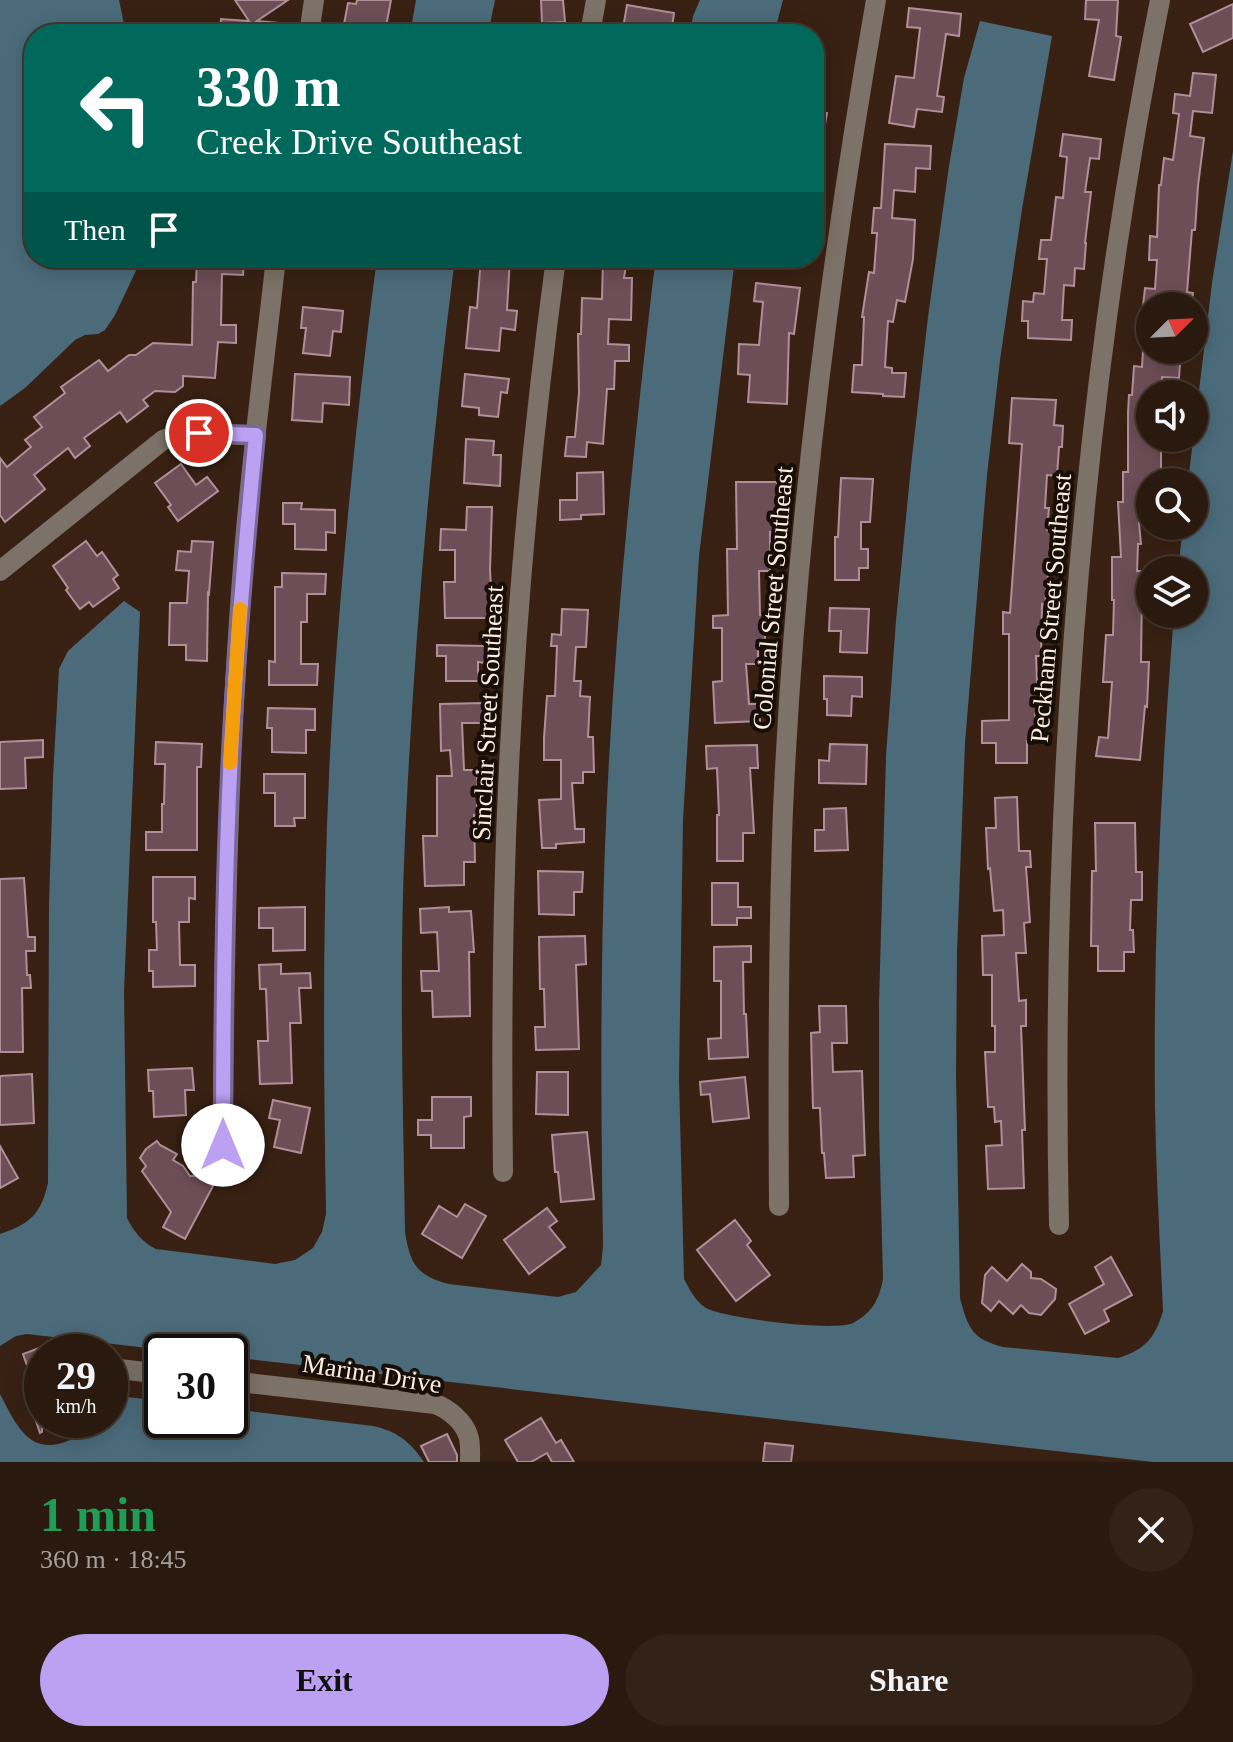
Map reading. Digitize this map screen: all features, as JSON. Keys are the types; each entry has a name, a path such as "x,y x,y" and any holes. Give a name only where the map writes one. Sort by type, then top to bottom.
{"street":[{"path":"310,24 314,0"},
{"path":"592,24 596,0"},
{"name":"Colonial Street Southeast","path":"779,1206 780,912 796,605 829,299 876,0"},
{"name":"Peckham Street Southeast","path":"1059,1225 1056,1114 1058,919 1074,626 1092,431 1105,334 1129,168 1160,0"},
{"path":"223,1145 230,775 244,551 275,268"},
{"name":"Sinclair Street Southeast","path":"503,1172 504,918 514,688 531,474 555,268"},
{"path":"0,571 163,440 180,434 256,435"},
{"name":"Marina Drive","path":"248,1383 435,1404 460,1421 469,1437 470,1462"}],"water":[{"path":"0,0 119,0 124,24 24,24 24,268 137,268 105,330 75,340 25,388 0,406"},
{"path":"416,0 495,0 490,24 412,24"},
{"path":"700,0 783,0 777,24 692,24"},
{"path":"980,21 1052,36 1000,360 987,475 965,743 957,952 960,1298 973,1331 993,1344 1118,1358 1148,1342 1163,1311 1155,1044 1165,737 1173,628 1208,628 1208,556 1180,556 1181,540 1208,540 1208,468 1190,468 1192,452 1208,452 1208,380 1200,380 1202,364 1208,364 1208,316 1233,151 1233,1462 1153,1462 248,1359 248,1334 144,1334 144,1348 128,1346 128,1334 24,1334 0,1346 0,1234 33,1216 42,1203 48,1183 49,904 59,669 68,651 124,601 140,612 124,991 127,1218 139,1236 156,1249 275,1264 295,1260 313,1248 322,1232 326,1214 324,950 330,752 347,525 376,268 454,268 424,548 405,838 402,986 405,1232 409,1252 422,1272 438,1281 558,1297 576,1292 601,1265 602,947 608,776 623,563 653,280 655,268 734,268 699,556 683,819 679,1078 684,1279 696,1299 706,1308 756,1320 842,1325 860,1319 874,1305 883,1279 879,1003 886,756 911,466 949,166 964,78"},
{"path":"0,1394 24,1433 24,1438 44,1445 74,1438 128,1438 128,1397 144,1399 144,1438 248,1438 248,1411 373,1426 402,1438 424,1462 0,1462"}],"building":[{"path":"235,0 288,0 257,21 278,24 221,24 221,19 249,21"},
{"path":"357,0 391,0 386,24 344,24 348,3 356,4"},
{"path":"541,0 563,0 565,22 542,23"},
{"path":"1086,0 1118,0 1116,36 1121,37 1114,80 1089,76 1099,20 1085,19"},
{"path":"1233,4 1233,38 1203,52 1190,24"},
{"path":"627,5 674,13 672,24 624,24"},
{"path":"909,8 961,14 959,36 946,34 937,96 944,97 942,112 917,109 914,127 889,123 896,76 914,78 920,28 907,27"},
{"path":"1193,73 1216,75 1212,113 1193,111 1190,136 1204,138 1187,292 1145,292 1145,288 1155,289 1157,260 1149,260 1150,236 1157,237 1159,185 1164,158 1173,160 1179,114 1173,113 1175,94 1190,96"},
{"path":"1063,134 1101,139 1099,159 1090,158 1085,192 1091,192 1084,269 1075,268 1074,286 1064,285 1062,320 1072,320 1071,340 1028,338 1028,321 1022,321 1023,301 1033,302 1034,293 1044,294 1047,259 1039,259 1041,240 1051,240 1056,197 1063,198 1067,157 1060,156"},
{"path":"885,144 931,146 930,169 916,168 915,192 894,190 892,218 915,220 913,259 905,302 897,300 893,322 888,321 885,367 892,368 892,373 906,373 904,397 852,392 854,365 862,365 862,317 869,272 874,273 877,233 872,233 874,208 881,208"},
{"path":"197,268 243,268 243,275 222,274 221,325 236,325 236,343 218,342 215,378 183,376 183,386 175,392 155,391 143,400 148,406 127,422 120,412 84,438 90,446 75,458 68,448 34,475 45,489 5,522 0,515 0,458 7,467 31,447 25,440 42,427 34,417 65,393 61,387 99,360 108,371 129,355 136,355 153,343 192,345 193,282 196,282"},
{"path":"480,268 509,268 507,310 517,311 515,330 501,328 499,351 466,348 470,307 477,308"},
{"path":"603,268 626,268 624,278 632,278 631,320 609,319 608,344 629,345 629,361 615,361 614,389 607,389 603,444 587,442 586,457 565,456 567,437 575,437 582,298 602,299"},
{"path":"756,283 800,288 794,334 789,333 787,404 748,402 750,375 738,374 739,344 759,345 763,302 754,301"},
{"path":"303,307 343,311 341,332 333,331 330,356 303,353 306,328 301,328"},
{"path":"1142,364 1180,364 1179,378 1136,380 1136,452 1161,452 1161,468 1136,468 1136,540 1141,540 1141,544 1138,544 1136,556 1136,628 1141,628 1141,662 1149,662 1140,760 1096,756 1099,737 1108,738 1112,682 1103,682 1106,635 1113,635 1112,557 1121,557 1118,502 1123,502 1123,472 1128,472 1129,395 1132,395 1134,366 1142,367"},
{"path":"295,374 350,377 349,405 323,403 322,422 292,420"},
{"path":"465,374 509,379 507,393 501,392 498,417 479,415 479,408 462,406"},
{"path":"1012,398 1056,400 1054,425 1063,426 1057,476 1047,475 1045,508 1049,508 1047,530 1052,531 1045,605 1042,604 1041,656 1036,656 1036,741 1027,741 1027,763 996,763 996,743 982,743 982,721 1009,720 1009,634 1003,634 1003,612 1010,613 1022,444 1009,443"},
{"path":"466,439 494,441 493,455 501,455 500,486 464,483"},
{"path":"181,464 196,485 207,477 218,491 178,521 155,483"},
{"path":"603,472 604,514 560,520 560,500 577,500 577,473"},
{"path":"841,478 873,479 870,522 861,522 861,549 868,549 868,568 859,568 859,580 835,580 835,537 838,537"},
{"path":"736,482 777,482 778,532 770,532 770,571 759,571 760,615 765,615 765,639 758,639 758,664 746,664 749,704 759,704 760,721 715,723 713,682 722,681 722,628 713,628 713,616 728,615 727,549 737,549"},
{"path":"283,503 302,503 301,509 335,510 335,533 326,532 326,550 295,549 295,524 283,524"},
{"path":"467,507 492,507 489,618 445,618 444,582 455,582 455,550 440,550 441,529 466,530"},
{"path":"86,541 97,556 102,552 118,575 113,579 119,588 93,607 89,602 80,609 53,566"},
{"path":"192,541 213,542 208,593 207,661 186,660 186,645 169,645 170,603 187,603 189,571 176,570 178,551 191,552"},
{"path":"282,573 326,574 325,594 307,594 307,622 301,622 301,664 318,664 317,685 269,685 269,661 275,662 275,587 282,587"},
{"path":"830,608 869,609 867,653 840,652 841,631 829,631"},
{"path":"562,609 588,610 586,647 576,647 574,681 581,681 580,696 590,697 588,737 593,737 594,772 583,772 583,783 572,783 575,829 584,829 584,842 542,848 539,800 561,799 561,760 544,760 544,738 547,696 555,696 557,646 551,646 552,634 561,635"},
{"path":"437,645 485,646 485,663 478,662 478,681 446,681 446,656 437,656"},
{"path":"824,676 862,677 862,697 852,696 851,716 827,715"},
{"path":"483,703 484,723 462,723 464,770 477,770 475,862 464,862 464,885 425,886 423,836 437,836 437,776 452,776 450,750 441,751 440,704"},
{"path":"268,708 315,709 315,730 306,730 306,753 272,752 272,728 267,728"},
{"path":"43,740 43,757 25,758 26,788 0,789 0,742"},
{"path":"156,742 202,744 201,767 197,767 197,850 146,850 146,832 162,832 165,764 155,764"},
{"path":"830,744 867,745 866,784 819,783 819,760 829,761"},
{"path":"757,745 758,768 750,768 754,833 743,833 743,861 717,861 717,768 707,769 706,746"},
{"path":"264,774 305,774 305,818 294,818 295,826 275,826 275,793 264,793"},
{"path":"1017,797 1019,851 1030,851 1031,867 1026,867 1030,922 1024,923 1026,953 1016,953 1019,1001 1026,1000 1026,1026 1021,1026 1024,1188 988,1189 986,1146 1002,1145 1001,1121 995,1122 994,1107 988,1107 985,1052 995,1052 995,1026 992,1026 992,975 983,975 982,936 1004,935 1003,910 994,911 986,828 996,828 995,798"},
{"path":"846,808 848,850 815,851 815,830 824,830 824,809"},
{"path":"1095,823 1135,823 1136,872 1142,872 1142,900 1131,900 1130,930 1133,930 1134,952 1124,952 1124,971 1098,971 1098,946 1091,946 1092,871 1096,871"},
{"path":"538,871 583,872 582,892 574,892 574,915 539,914"},
{"path":"153,877 195,877 195,899 189,898 189,922 179,922 180,965 195,965 195,986 153,987 149,950 157,950 156,922 153,922"},
{"path":"24,878 28,937 35,937 35,951 26,951 31,988 22,988 23,1052 0,1052 0,879"},
{"path":"712,883 738,883 738,907 751,907 751,918 737,918 737,925 712,925"},
{"path":"305,907 305,950 273,951 273,928 259,928 259,908"},
{"path":"449,907 449,912 471,911 474,952 469,952 470,1016 433,1017 432,991 422,991 421,971 439,971 437,932 421,933 420,909"},
{"path":"585,936 586,964 576,965 579,1049 536,1050 535,1027 545,1027 544,989 540,989 539,937"},
{"path":"751,946 751,962 743,962 748,1057 709,1059 708,1039 721,1038 721,981 714,981 714,947"},
{"path":"281,964 281,974 310,973 311,988 299,988 301,1023 290,1023 292,1083 260,1084 258,1041 268,1041 266,989 260,989 259,965"},
{"path":"819,1006 846,1006 847,1043 832,1043 833,1072 862,1071 865,1155 853,1156 854,1177 826,1178 820,1108 813,1108 811,1033 820,1032"},
{"path":"192,1068 194,1090 185,1090 186,1115 154,1117 148,1070"},
{"path":"537,1072 568,1072 568,1115 536,1114"},
{"path":"32,1074 34,1123 0,1125 0,1076"},
{"path":"745,1077 749,1118 713,1122 710,1094 701,1095 700,1082"},
{"path":"432,1097 471,1097 471,1116 464,1117 464,1148 431,1148 431,1135 418,1135 418,1120 432,1120"},
{"path":"273,1100 310,1108 301,1153 274,1147 280,1120 269,1118"},
{"path":"587,1132 594,1199 561,1202 552,1135"},
{"path":"157,1141 177,1154 173,1160 183,1166 190,1176 213,1186 185,1239 163,1227 171,1212 142,1171 146,1166 140,1158"},
{"path":"0,1146 18,1178 0,1188"},
{"path":"465,1204 486,1216 462,1258 422,1234 439,1206 457,1217"},
{"path":"547,1208 557,1221 549,1227 565,1247 529,1274 504,1240"},
{"path":"735,1220 751,1241 747,1245 770,1275 736,1301 697,1250"},
{"path":"1111,1257 1132,1295 1104,1310 1109,1321 1085,1334 1069,1304 1104,1284 1095,1267"},
{"path":"1022,1264 1031,1272 1031,1278 1041,1279 1056,1289 1055,1299 1041,1315 1029,1313 1021,1305 1013,1314 999,1301 991,1311 982,1303 985,1275 992,1267 1007,1281"},
{"path":"541,1418 556,1443 561,1440 574,1462 552,1462 547,1453 531,1462 518,1462 505,1440"},
{"path":"447,1434 457,1462 429,1462 421,1446"},
{"path":"765,1443 793,1446 791,1462 763,1462"}],"slow traffic":[{"path":"230,763 240,609"}],"route":[{"path":"199,433 256,435 244,551 230,775 223,1145"}]}
